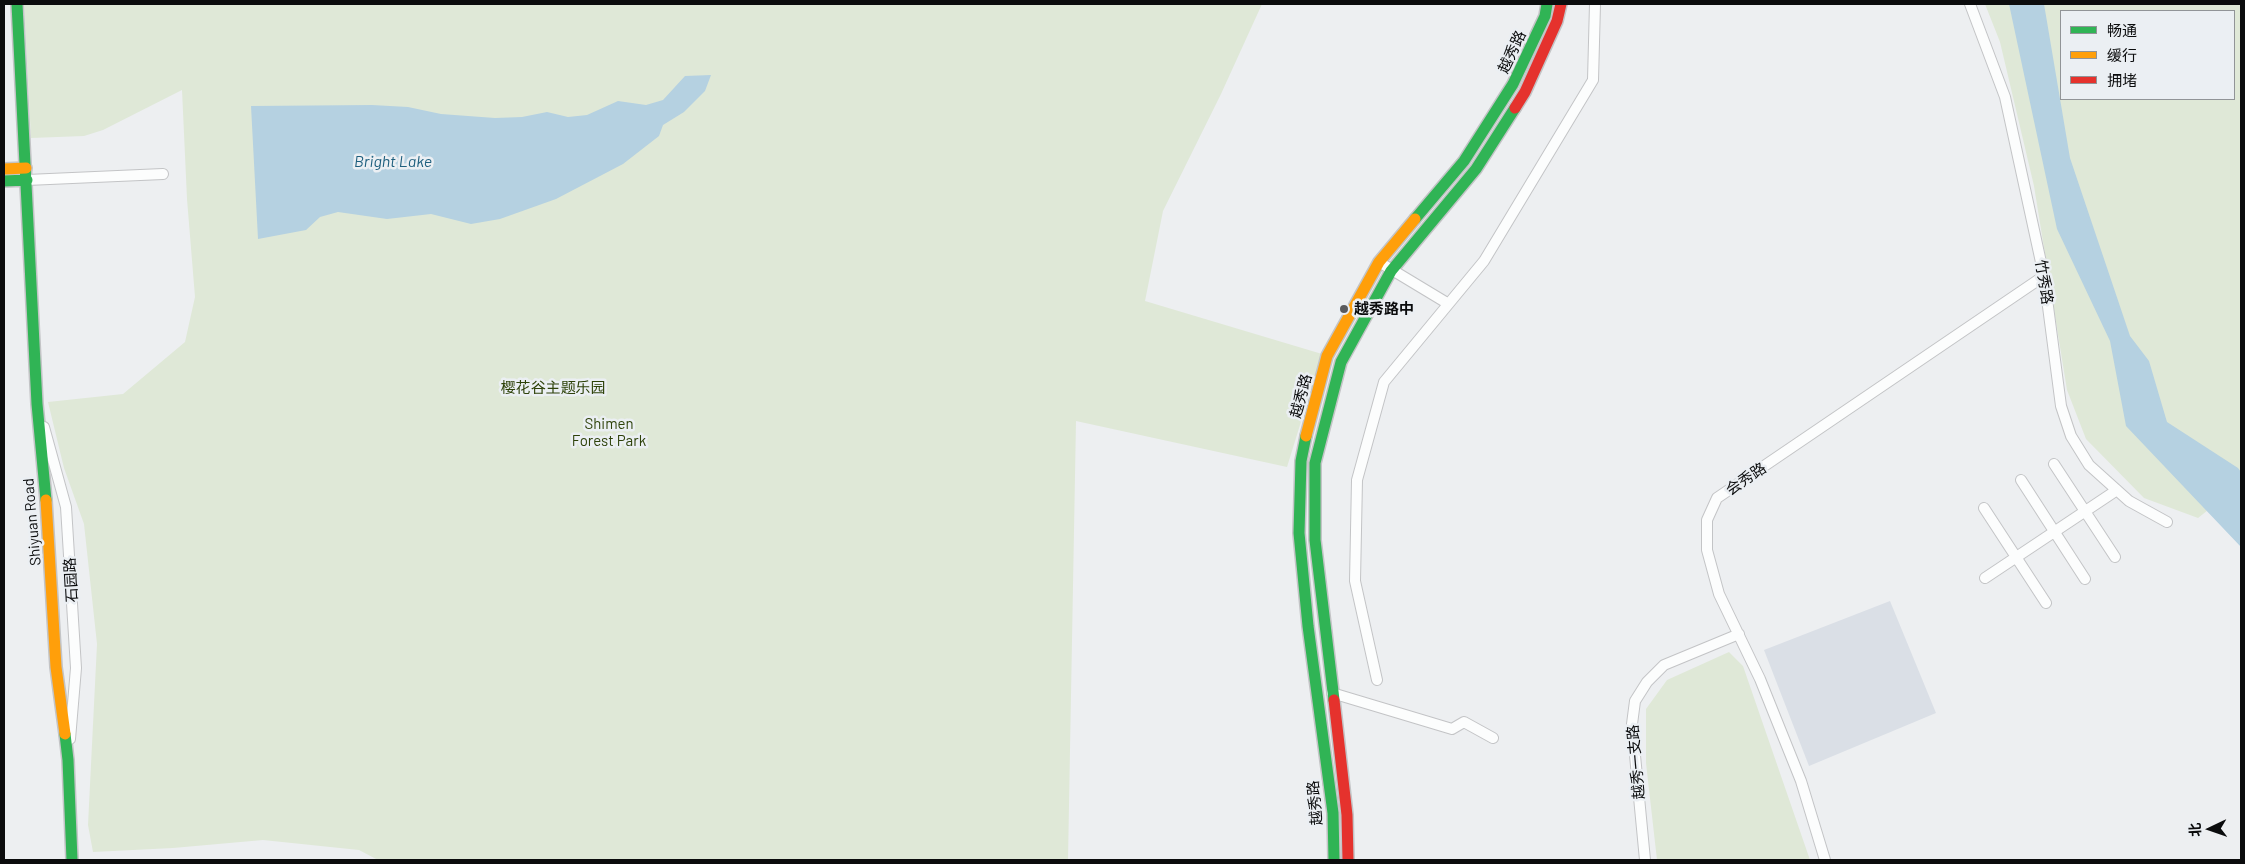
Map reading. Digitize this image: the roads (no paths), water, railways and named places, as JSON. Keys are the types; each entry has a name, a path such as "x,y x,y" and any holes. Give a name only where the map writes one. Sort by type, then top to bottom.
{"main road":[{"name":"Shiyuan Road","path":"17,4 37,404 49,532 56,667 68,760 72,860"},
{"name":"越秀路","path":"1334,860 1333,813 1308,626 1299,533 1301,461 1310,416 1327,356 1379,262 1464,161 1513,84 1545,16 1548,4"},
{"name":"越秀路","path":"1348,860 1347,815 1315,540 1315,463 1341,362 1391,271 1476,169 1525,92 1556,21 1561,4"},
{"path":"4,169 26,168"},
{"path":"4,181 27,180"}],"street":[{"path":"1377,680 1355,581 1357,480 1384,382 1447,303 1484,261 1593,80 1595,4"},
{"name":"竹秀路","path":"1970,4 2005,97 2044,276 2061,406 2070,436 2089,465 2129,501 2166,522"},
{"path":"27,180 163,174"},
{"path":"1379,262 1391,271 1447,303"},
{"name":"会秀路","path":"1825,860 1801,781 1760,679 1719,594 1707,550 1707,520 1717,498 2044,276"},
{"name":"石园路","path":"37,404 66,507 76,668 68,760"},
{"path":"2054,464 2115,557"},
{"path":"2021,480 2085,579"},
{"path":"1984,578 2117,490"},
{"path":"1984,508 2046,603"},
{"name":"越秀一支路","path":"1645,860 1632,724 1635,700 1647,682 1664,666 1738,634"},
{"path":"1332,694 1452,729 1464,722 1494,738"}],"water":[{"path":"2009,4 2044,4 2070,158 2130,336 2149,361 2167,422 2238,468 2241,472 2241,547 2126,426 2110,341 2057,229"},
{"name":"Bright Lake","path":"711,75 705,91 684,112 663,125 659,136 623,164 556,199 500,219 471,224 431,214 387,219 338,212 320,217 306,230 258,239 251,106 372,105 408,107 441,114 495,118 522,117 547,112 568,117 587,115 618,101 646,105 663,100 685,76"}],"place":[{"name":"越秀路中","path":"1344,309"}],"park label":[{"name":"樱花谷主题乐园","path":"553,388"},
{"name":"Shimen Forest Park","path":"609,432"}]}
